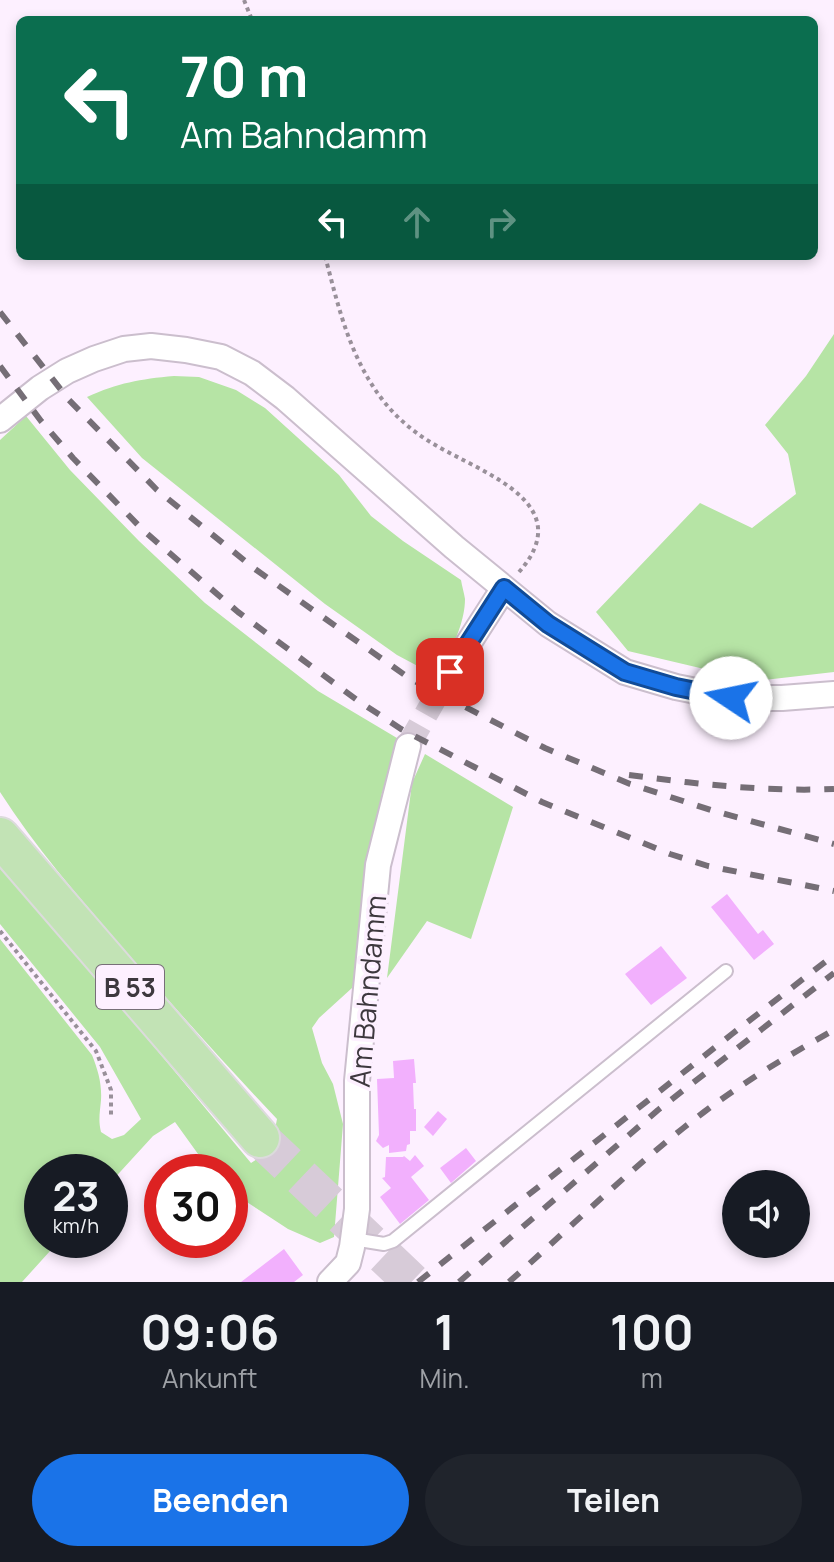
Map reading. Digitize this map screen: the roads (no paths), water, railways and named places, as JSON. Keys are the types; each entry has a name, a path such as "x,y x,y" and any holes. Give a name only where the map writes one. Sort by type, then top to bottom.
{"main road":[{"name":"B 53","path":"0,837 260,1138"}],"street":[{"path":"0,420 67,371 124,349 151,346 221,357 252,373 285,398 454,547 548,624 625,672 676,687 731,698 834,694"},
{"path":"450,672 504,588"},
{"name":"Am Bahndamm","path":"330,1282 348,1263 353,1239 357,1209 357,1081 378,865 408,746"}],"lane":[{"path":"353,1239 384,1244 393,1241 726,971"}],"tunnel":[{"path":"408,746 450,672"},
{"path":"260,1138 412,1282"}],"railway":[{"path":"0,312 69,400 157,490 255,569 409,678 545,748 630,784 834,844"},
{"path":"0,366 73,458 144,531 238,612 401,729 542,802 670,854 708,866 834,891"},
{"path":"629,775 757,788 834,789"},
{"path":"418,1282 834,955"},
{"path":"459,1282 658,1110 834,973"},
{"path":"509,1282 678,1132 735,1090 834,1030"}]}
